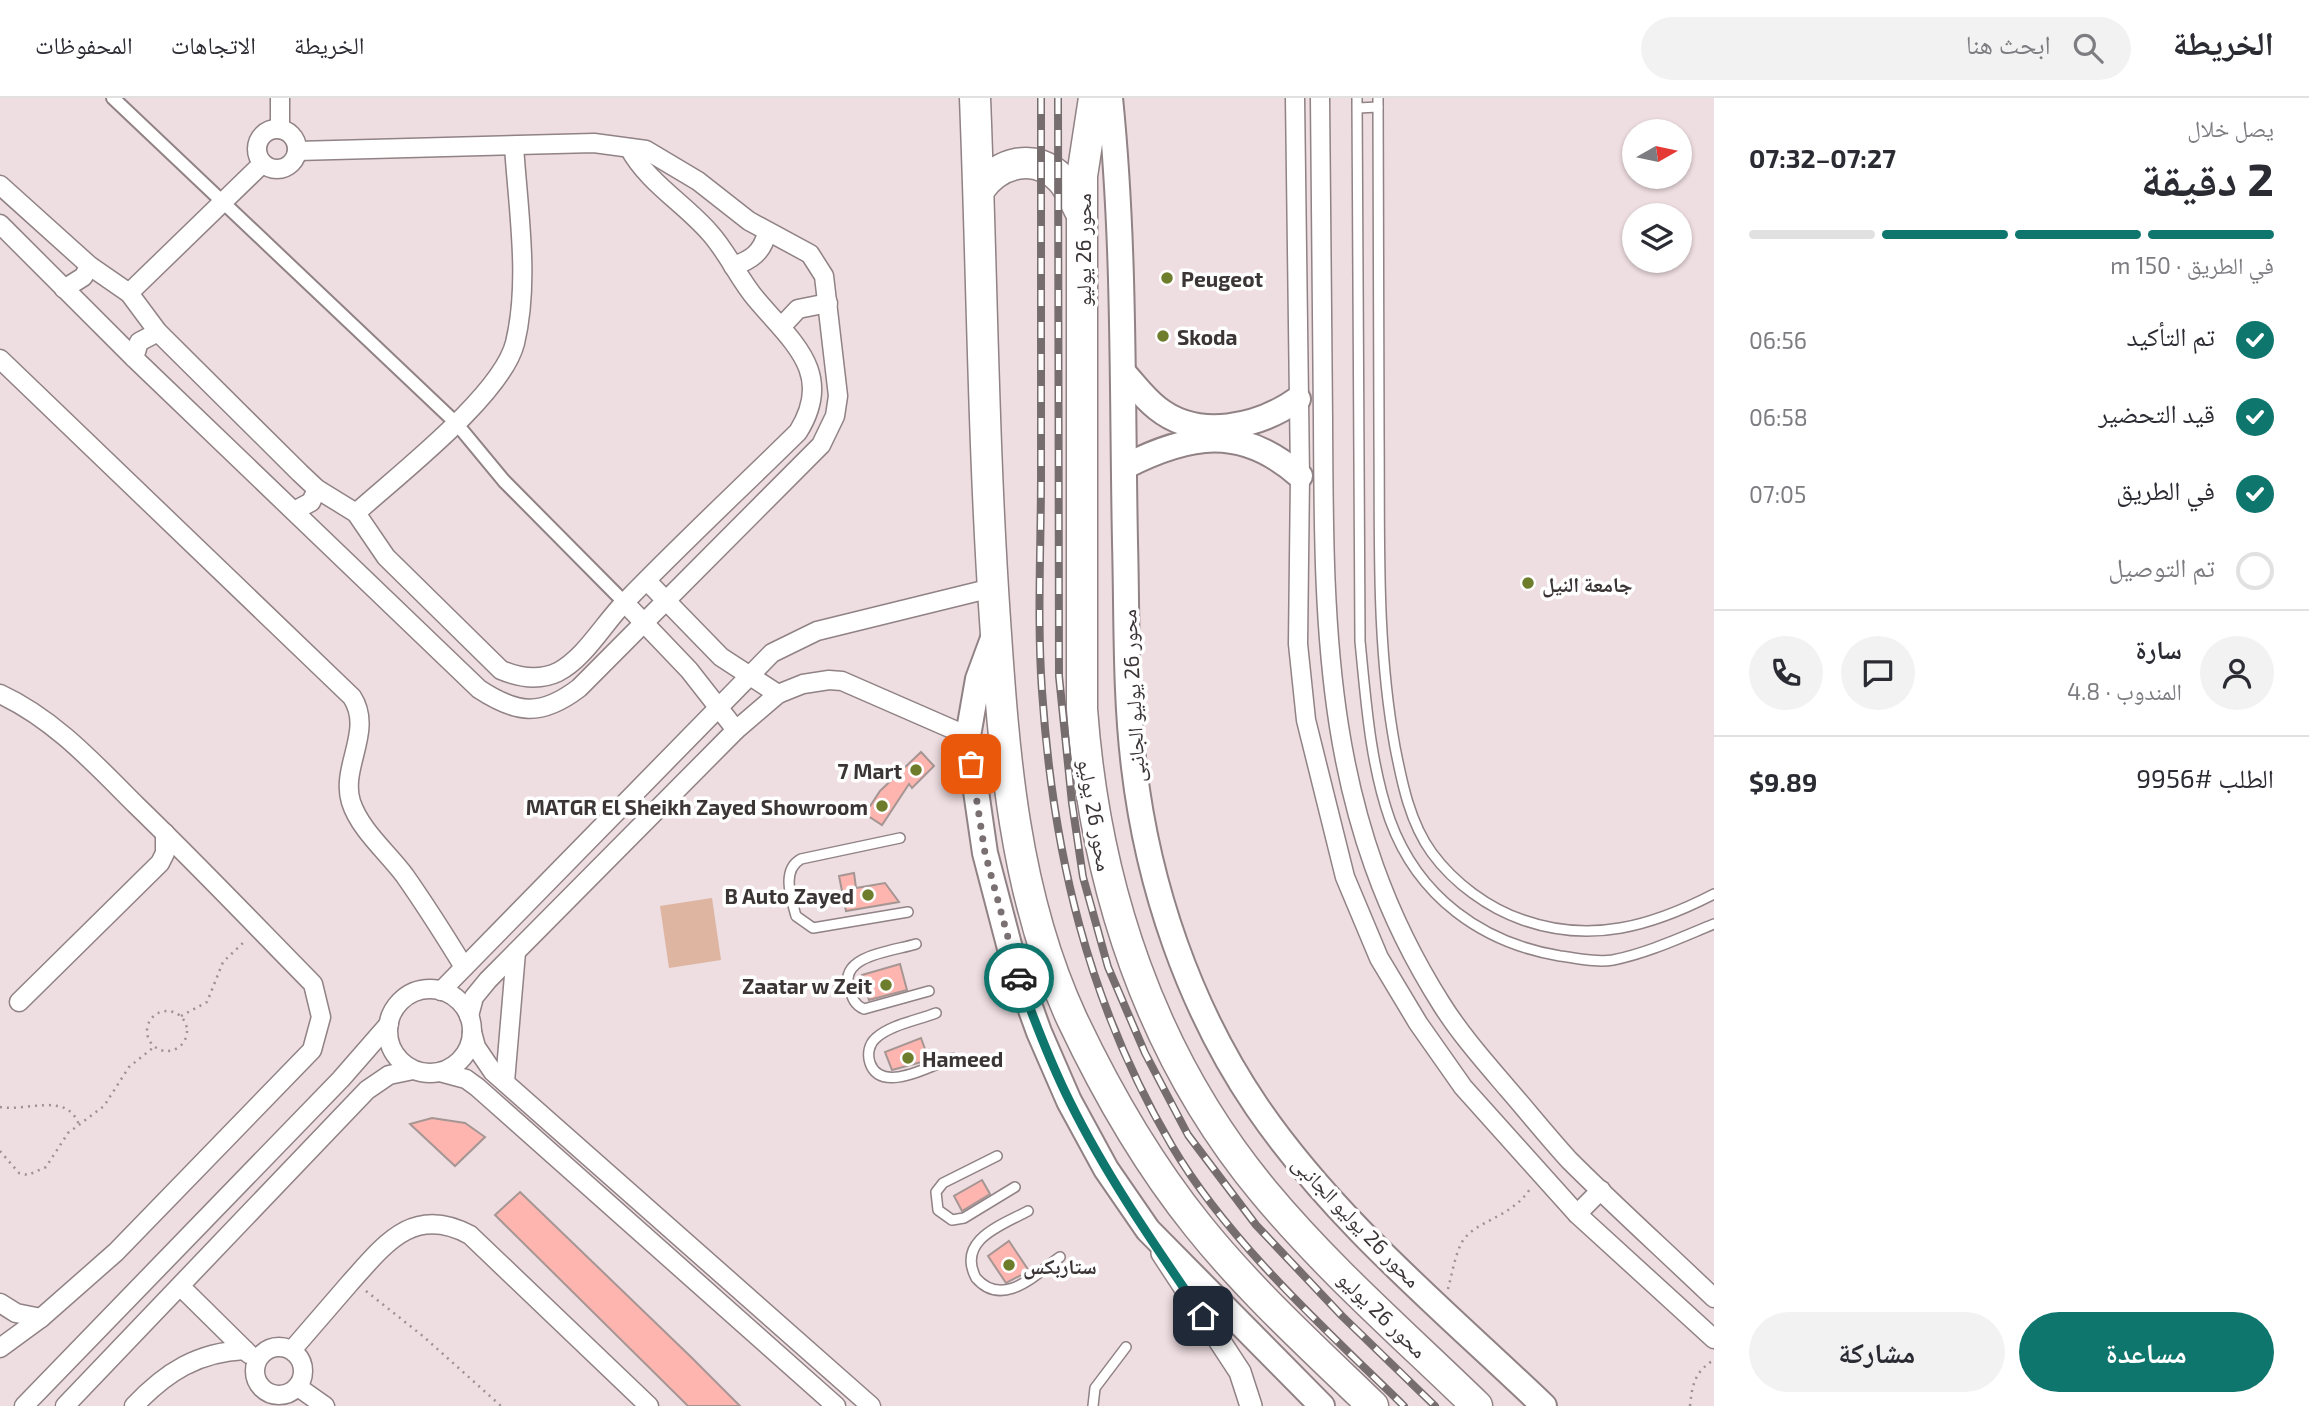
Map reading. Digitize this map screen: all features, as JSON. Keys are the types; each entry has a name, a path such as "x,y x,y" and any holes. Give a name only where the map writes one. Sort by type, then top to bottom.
{"highway":[{"path":"975,98 995,633 1010,793 1023,869 1044,945 1071,1017 1152,1161 1198,1226 1254,1289 1373,1406"},
{"name":"محور 26 يوليو","path":"1094,98 1086,140 1081,213 1082,709 1094,825 1124,937 1169,1044 1228,1144 1301,1234 1477,1406"},
{"path":"979,190 987,178 1011,164 1039,165 1063,181 1081,213"}],"main road":[{"name":"محور 26 يوليو الجانبى","path":"1110,98 1120,239 1129,710 1134,769 1144,828 1175,943 1197,999 1224,1052 1289,1152 1328,1198 1544,1406"},
{"path":"1123,372 1156,408 1168,415 1198,424 1225,426 1260,421 1298,399"},
{"path":"1124,467 1174,444 1213,440 1261,447 1277,455 1300,475"},
{"path":"995,633 978,679 968,736 985,853 1013,960 1038,1032 1069,1101 1094,1146 1148,1230 1322,1406"}],"street":[{"path":"280,98 280,129"},
{"path":"1295,98 1300,475 1298,643 1306,720 1325,807 1345,877 1379,958 1418,1023 1463,1087 1577,1214 1714,1339"},
{"path":"1320,98 1324,554 1334,703 1349,789 1373,865 1406,941 1442,1006 1483,1059 1569,1159 1714,1298"},
{"path":"121,101 222,203 456,423 504,481 689,670 736,730"},
{"path":"280,129 289,133 296,141 297,151 293,162 284,169 272,169 262,164 257,152 259,140 267,131 280,129"},
{"path":"0,224 134,358 479,689 504,706 526,709 563,699 644,623 821,445 835,416 838,396 828,303 818,264 793,243 767,233 681,169 646,150 594,143 297,151"},
{"path":"356,513 456,423 501,373 515,344 520,298 514,146"},
{"path":"0,185 90,266 129,293 145,310 158,332 317,489 356,513 386,557 501,670 520,678 540,677 559,671 574,659 624,602 798,432 809,415 813,397 812,380 803,355 782,326 749,291 711,234 645,173 629,148"},
{"path":"129,293 262,164"},
{"path":"733,266 757,255 764,245 767,233"},
{"path":"64,289 76,284 90,266"},
{"path":"782,326 799,309 828,303"},
{"path":"134,358 139,342 158,332"},
{"path":"0,359 352,697 359,709 361,723 350,798 356,814 404,875 464,967"},
{"path":"294,511 311,502 317,489"},
{"path":"364,580 372,562 386,557"},
{"path":"646,581 721,657 750,673 778,694"},
{"path":"441,990 772,653 801,636 992,588"},
{"path":"440,1072 459,1062 470,1043 470,1024 481,988 736,730 778,694 803,684 842,681 968,736"},
{"path":"0,694 24,705 74,743 192,860 313,984 321,1017 312,1050 116,1252 41,1318 4,1345"},
{"path":"19,1002 160,863 165,853 165,833"},
{"path":"160,863 192,860"},
{"path":"505,1083 508,1016 516,952"},
{"path":"24,1406 363,1056 388,1024 396,1006 412,993 441,990 458,1000 484,1061 505,1083 871,1406"},
{"path":"388,1024 393,1051 413,1070"},
{"path":"65,1406 368,1090 389,1075 413,1070 440,1072 466,1079 477,1087 836,1406"},
{"path":"1542,1178 1569,1159"},
{"path":"1577,1214 1601,1189"},
{"path":"292,1350 389,1240 407,1229 439,1224 460,1229 470,1235 649,1406"},
{"path":"1148,1230 1240,1371 1251,1406"},
{"path":"180,1286 251,1356 255,1374 264,1390 282,1395 298,1387 303,1367 292,1350"},
{"path":"2,1305 41,1318"},
{"path":"2,1305 9,1330 4,1345"},
{"path":"134,1406 173,1370 188,1362 218,1352 251,1356 272,1348 292,1350"},
{"path":"298,1387 325,1406"}],"lane":[{"path":"1714,894 1673,915 1640,925 1578,933 1546,929 1511,916 1482,899 1452,876 1432,853 1417,827 1401,780 1380,646 1378,102 1358,103 1360,641 1368,720 1380,784 1391,821 1419,874 1451,910 1496,939 1525,949 1585,960 1612,960 1664,945 1714,924"},
{"path":"900,838 801,859 792,866 789,877 796,916 813,928 908,912"},
{"path":"915,944 855,963 848,972 847,982 855,1003 864,1009 929,991"},
{"path":"936,1013 878,1035 869,1048 870,1063 879,1075 894,1079 952,1058"},
{"path":"997,1156 943,1183 935,1198 938,1210 947,1218 958,1220 1015,1187"},
{"path":"1028,1210 987,1233 976,1243 970,1257 976,1278 994,1291 1009,1291 1060,1257"},
{"path":"1093,1406 1095,1388 1126,1347"}],"path":[{"path":"181,1016 207,1002 223,962 258,928"},
{"path":"169,1011 181,1016 187,1027 182,1045 165,1052 154,1047 146,1029 152,1017 169,1011"},
{"path":"0,1151 19,1173 38,1172 46,1167 59,1143 104,1106 129,1067 154,1047"},
{"path":"0,1107 26,1109 59,1103 72,1110 79,1125"},
{"path":"1443,1309 1463,1240 1474,1229 1507,1213 1521,1202 1542,1178"},
{"path":"353,1280 424,1337 501,1406"},
{"path":"1690,1406 1693,1381 1705,1365 1714,1360"}],"shaded area":[{"path":"712,898 721,960 669,968 660,906"}],"building":[{"path":"921,752 934,766 912,788 909,784 882,825 865,814 880,791"},
{"name":"B Auto Zayed","path":"854,873 856,888 885,883 899,902 846,911 839,876"},
{"name":"Zaatar w Zeit","path":"900,964 907,990 869,1000 862,975"},
{"name":"Hameed","path":"921,1038 929,1060 892,1070 885,1052"},
{"path":"432,1118 465,1123 485,1137 455,1166 410,1124"},
{"path":"982,1180 990,1194 962,1211 954,1196"},
{"path":"520,1192 740,1406 688,1406 495,1215"},
{"name":"ستاربكس","path":"1009,1241 1029,1271 1006,1283 988,1256"}],"railway":[{"path":"1041,98 1039,610 1042,691 1055,811 1080,926 1118,1038 1172,1146 1195,1181 1221,1216 1279,1283 1404,1406"},
{"path":"1058,98 1059,676 1072,803 1083,877 1108,967 1145,1053 1188,1135 1256,1225 1342,1316 1435,1406"}],"way so far":[{"path":"971,764 985,853 1019,978"}],"place":[{"name":"Peugeot","path":"1167,278"},
{"name":"Skoda","path":"1163,336"},
{"name":"جامعة النيل","path":"1528,583"},
{"name":"7 Mart","path":"916,770"},
{"name":"MATGR El Sheikh Zayed Showroom","path":"882,806"},
{"name":"B Auto Zayed","path":"868,895"},
{"name":"Zaatar w Zeit","path":"886,985"},
{"name":"Hameed","path":"908,1058"},
{"name":"ستاربكس","path":"1009,1265"}],"route":[{"path":"1019,978 1038,1032 1069,1101 1106,1168 1203,1316"}]}
